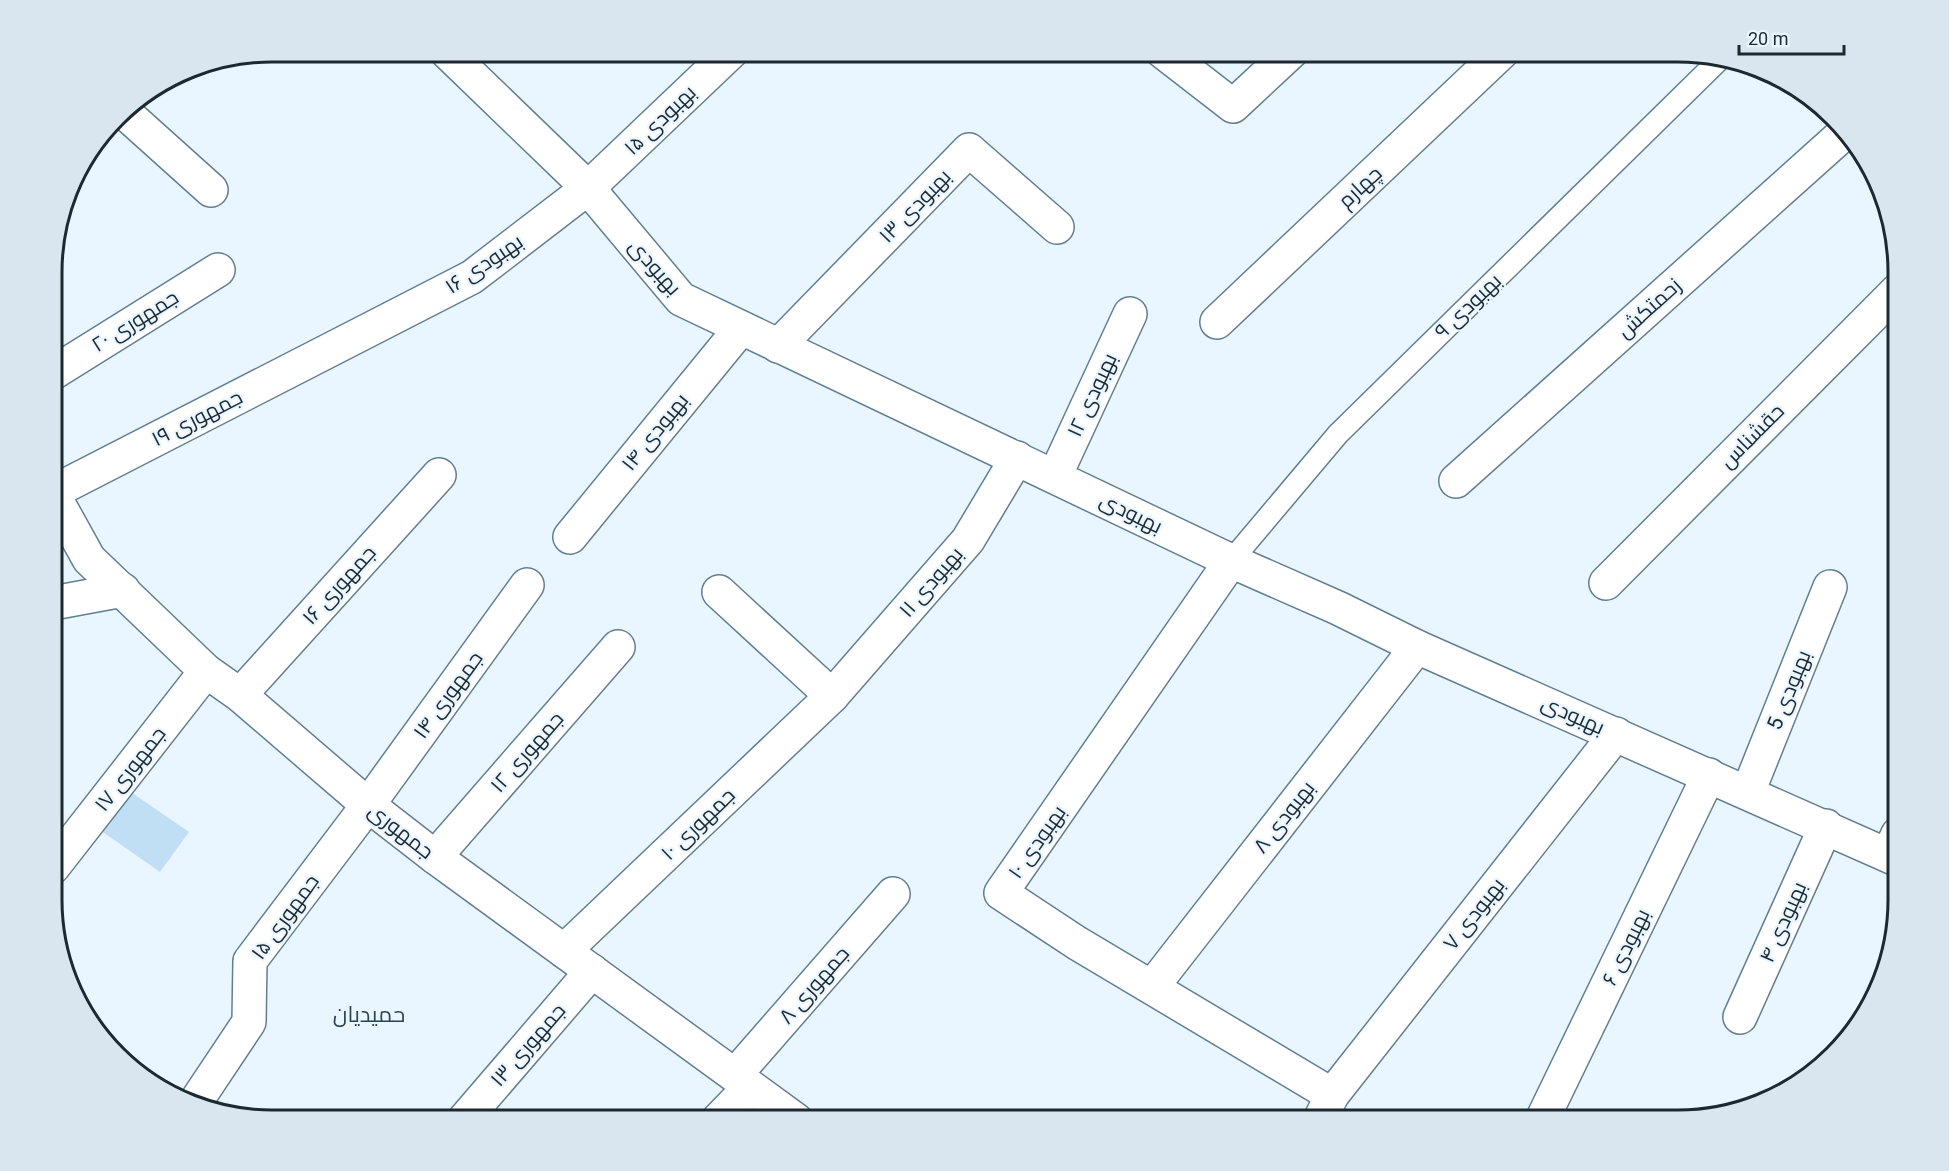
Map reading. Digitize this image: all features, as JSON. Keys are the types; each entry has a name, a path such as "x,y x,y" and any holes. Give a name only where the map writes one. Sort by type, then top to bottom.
{"street":[{"name":"بهبودی","path":"457,62 588,188 681,299 1417,647 1826,826 1887,848"},
{"name":"بهبودی ۱۵","path":"588,188 720,62"},
{"path":"1176,62 1233,106 1280,62"},
{"name":"چهارم","path":"1217,322 1491,62"},
{"path":"130,116 211,189"},
{"name":"زحمتکش","path":"1456,480 1839,138"},
{"name":"بهبودی ۱۳","path":"778,346 969,150 1057,227"},
{"name":"بهبودی ۱۶","path":"341,343 472,277 588,188"},
{"name":"جمهوری ۲۰","path":"62,367 218,270"},
{"name":"حقشناس","path":"1606,583 1887,301"},
{"name":"بهبودی ۱۲","path":"1055,476 1130,314"},
{"name":"بهبودی ۱۴","path":"570,537 741,328"},
{"name":"جمهوری ۱۹","path":"62,488 341,343"},
{"name":"بهبودی ۱۱","path":"832,696 968,540 1017,458"},
{"name":"جمهوری ۱۶","path":"240,695 439,475"},
{"name":"جمهوری","path":"62,510 89,559 206,672 240,695 368,806 435,857 782,1110"},
{"name":"بهبودی ۱۰","path":"1231,561 1001,893 1077,943 1152,987 1326,1107"},
{"name":"جمهوری ۱۴","path":"368,806 527,585"},
{"name":"بهبودی 5","path":"1748,792 1830,587"},
{"path":"62,601 123,590"},
{"path":"719,592 832,696"},
{"name":"جمهوری ۱۲","path":"435,857 618,647"},
{"name":"بهبودی ۸","path":"1152,987 1417,647"},
{"name":"جمهوری ۱۷","path":"62,856 206,672"},
{"name":"جمهوری ۱۰","path":"564,951 832,696"},
{"name":"بهبودی ۷","path":"1326,1107 1616,734"},
{"name":"بهبودی ۶","path":"1547,1109 1709,775"},
{"name":"جمهوری ۱۵","path":"199,1097 249,1022 250,962 368,806"},
{"name":"بهبودی ۴","path":"1740,1017 1826,826"},
{"name":"جمهوری ۸","path":"725,1110 743,1081 893,894"},
{"name":"جمهوری ۱۳","path":"473,1110 591,971"}],"lane":[{"name":"بهبودی ۹","path":"1231,561 1338,434 1714,65"}],"building":[{"path":"125,788 189,832 160,872 97,828"}],"district":[{"name":"حمیدیان","path":"369,1014"}]}
